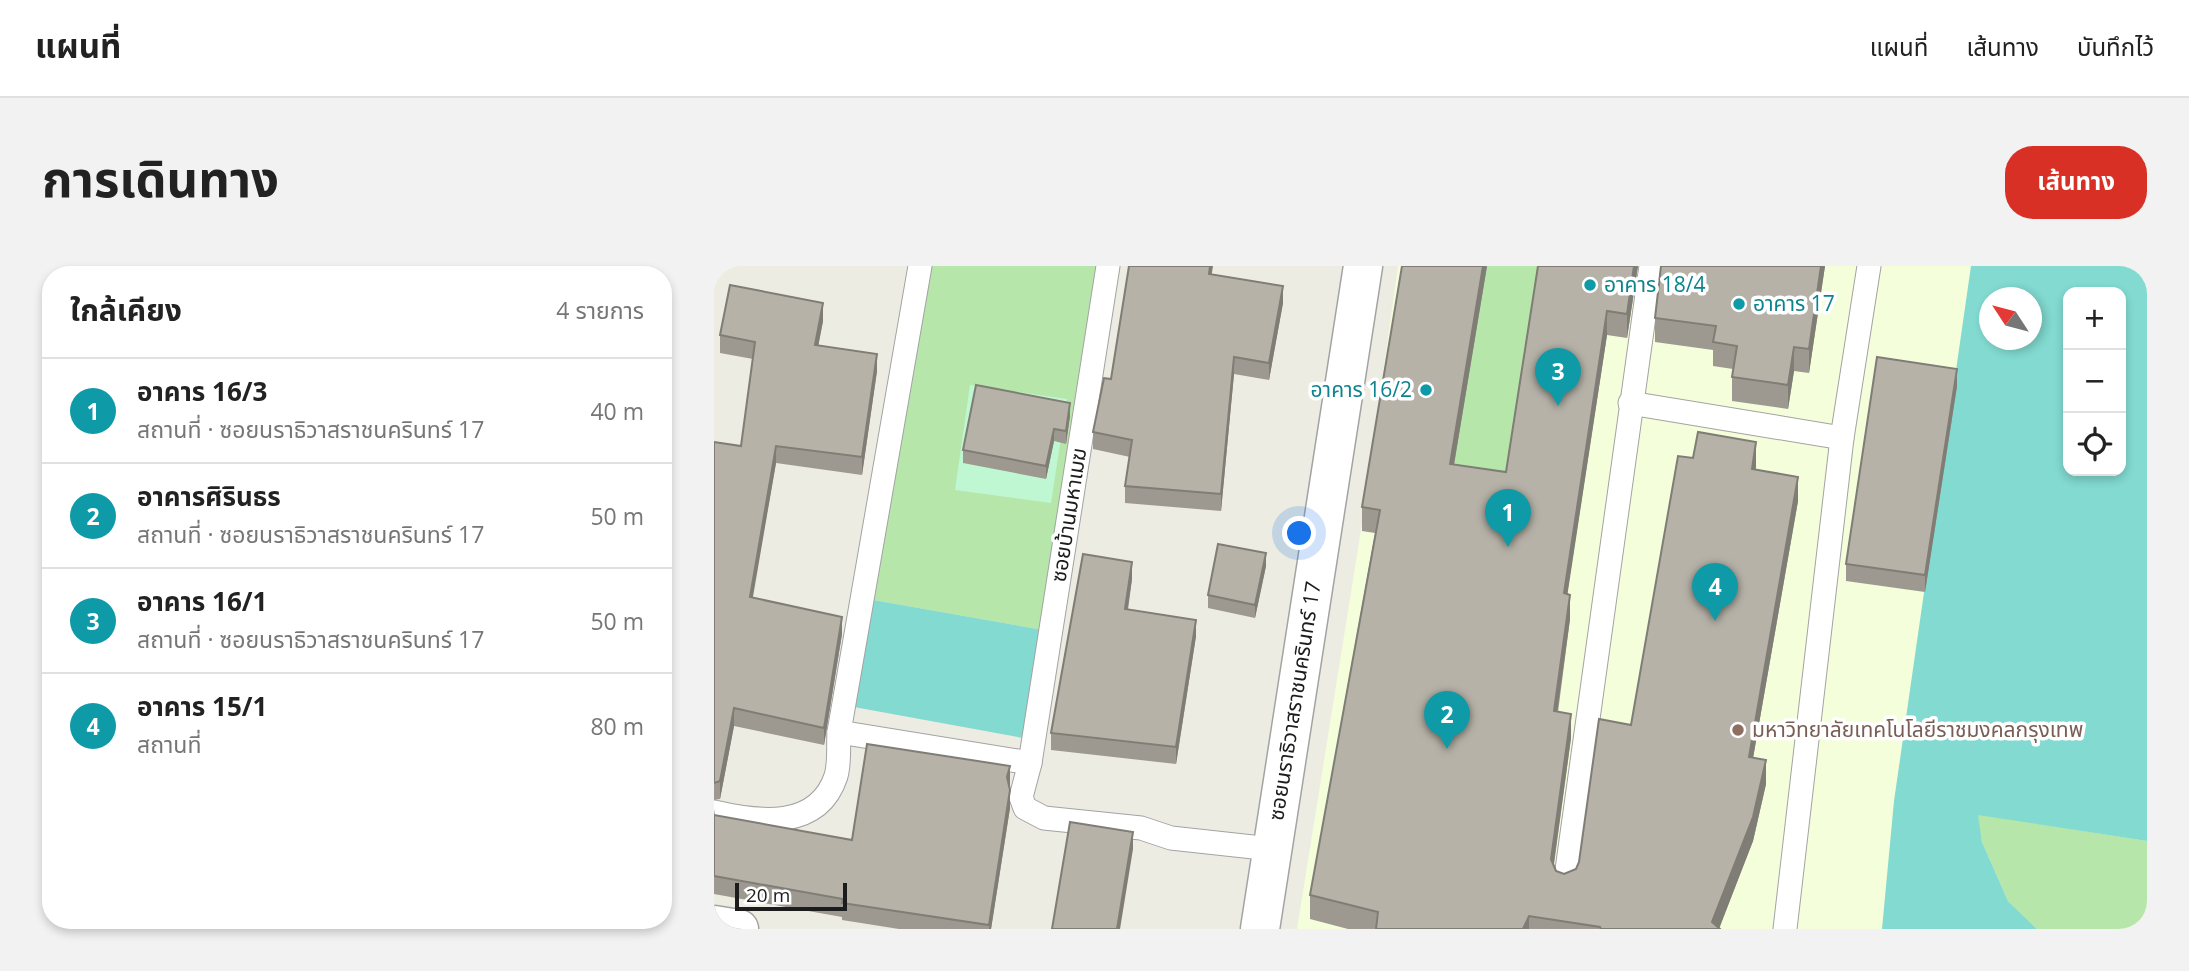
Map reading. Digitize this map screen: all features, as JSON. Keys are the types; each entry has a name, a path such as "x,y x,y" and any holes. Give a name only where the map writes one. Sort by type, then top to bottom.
{"street":[{"name":"ซอยนราธิวาสราชนครินทร์ 17","path":"1260,929 1363,266"},
{"path":"714,925 739,929"}],"lane":[{"path":"714,812 747,820 789,820 819,803 836,776 839,733 920,266"},
{"name":"ซอยบ้านมหาเมฆ","path":"1108,266 1030,763 1021,797 1025,808 1044,818 1141,828 1171,838 1272,849"},
{"path":"1565,884 1651,266"},
{"path":"1785,929 1842,438 1869,266"},
{"path":"1630,403 1842,438"},
{"path":"839,733 1030,763"}],"shaded area":[{"name":"มหาวิทยาลัยเทคโนโลยีราชมงคลกรุงเทพ","path":"1398,266 2147,266 2147,929 1297,929 1361,530"},
{"path":"1971,266 2147,266 2147,841 1978,815 1982,842 2008,901 2037,929 1882,929 1894,801"},
{"path":"970,385 1067,399 1051,503 955,490"},
{"path":"873,600 1043,630 1023,738 854,707"}],"green space":[{"path":"929,266 1099,266 1043,630 873,600"},
{"path":"1402,266 1549,266 1524,502 1419,492 1470,299 1399,285"},
{"path":"1977,814 2147,841 2147,929 2037,929 2008,901 1982,842"}],"building":[{"path":"1129,266 1210,266 1209,274 1283,286 1269,363 1234,357 1221,494 1125,486 1132,440 1093,432 1104,378 1111,379"},
{"path":"1402,266 1483,266 1450,464 1506,472 1538,266 1634,266 1627,314 1607,311 1564,593 1570,595 1554,711 1571,714 1551,859 1556,871 1564,874 1576,869 1579,862 1599,719 1631,725 1678,456 1693,458 1698,432 1756,442 1752,469 1798,477 1749,757 1766,760 1753,817 1712,922 1720,929 1601,929 1529,916 1523,929 1376,929 1378,912 1310,895 1380,510 1362,507"},
{"name":"อาคาร 17","path":"1661,266 1821,266 1809,349 1794,347 1788,385 1732,377 1737,346 1713,342 1716,326 1655,318"},
{"path":"730,285 823,303 815,345 877,354 862,457 776,446 750,597 842,617 824,728 734,708 720,781 714,783 714,442 741,446 755,342 720,335"},
{"path":"1877,357 1957,369 1925,575 1846,564"},
{"path":"976,385 1070,403 1066,431 1054,429 1046,466 963,450"},
{"path":"1218,544 1266,553 1255,605 1208,595"},
{"path":"1083,554 1132,562 1125,609 1196,620 1176,747 1051,733"},
{"path":"867,744 1010,766 1007,777 1010,790 989,925 842,903 843,899 714,876 714,815 852,840"},
{"path":"1070,822 1133,832 1117,929 1052,929"}],"place":[{"name":"อาคาร 18/4","path":"1590,285"},
{"name":"อาคาร 17","path":"1739,304"},
{"name":"อาคาร 16/2","path":"1426,390"},
{"name":"อาคาร 16/1","path":"1558,406"},
{"name":"อาคาร 16/3","path":"1508,547"},
{"name":"อาคาร 15/1","path":"1715,621"},
{"name":"มหาวิทยาลัยเทคโนโลยีราชมงคลกรุงเทพ","path":"1738,730"},
{"name":"อาคารศิรินธร","path":"1447,749"}]}
